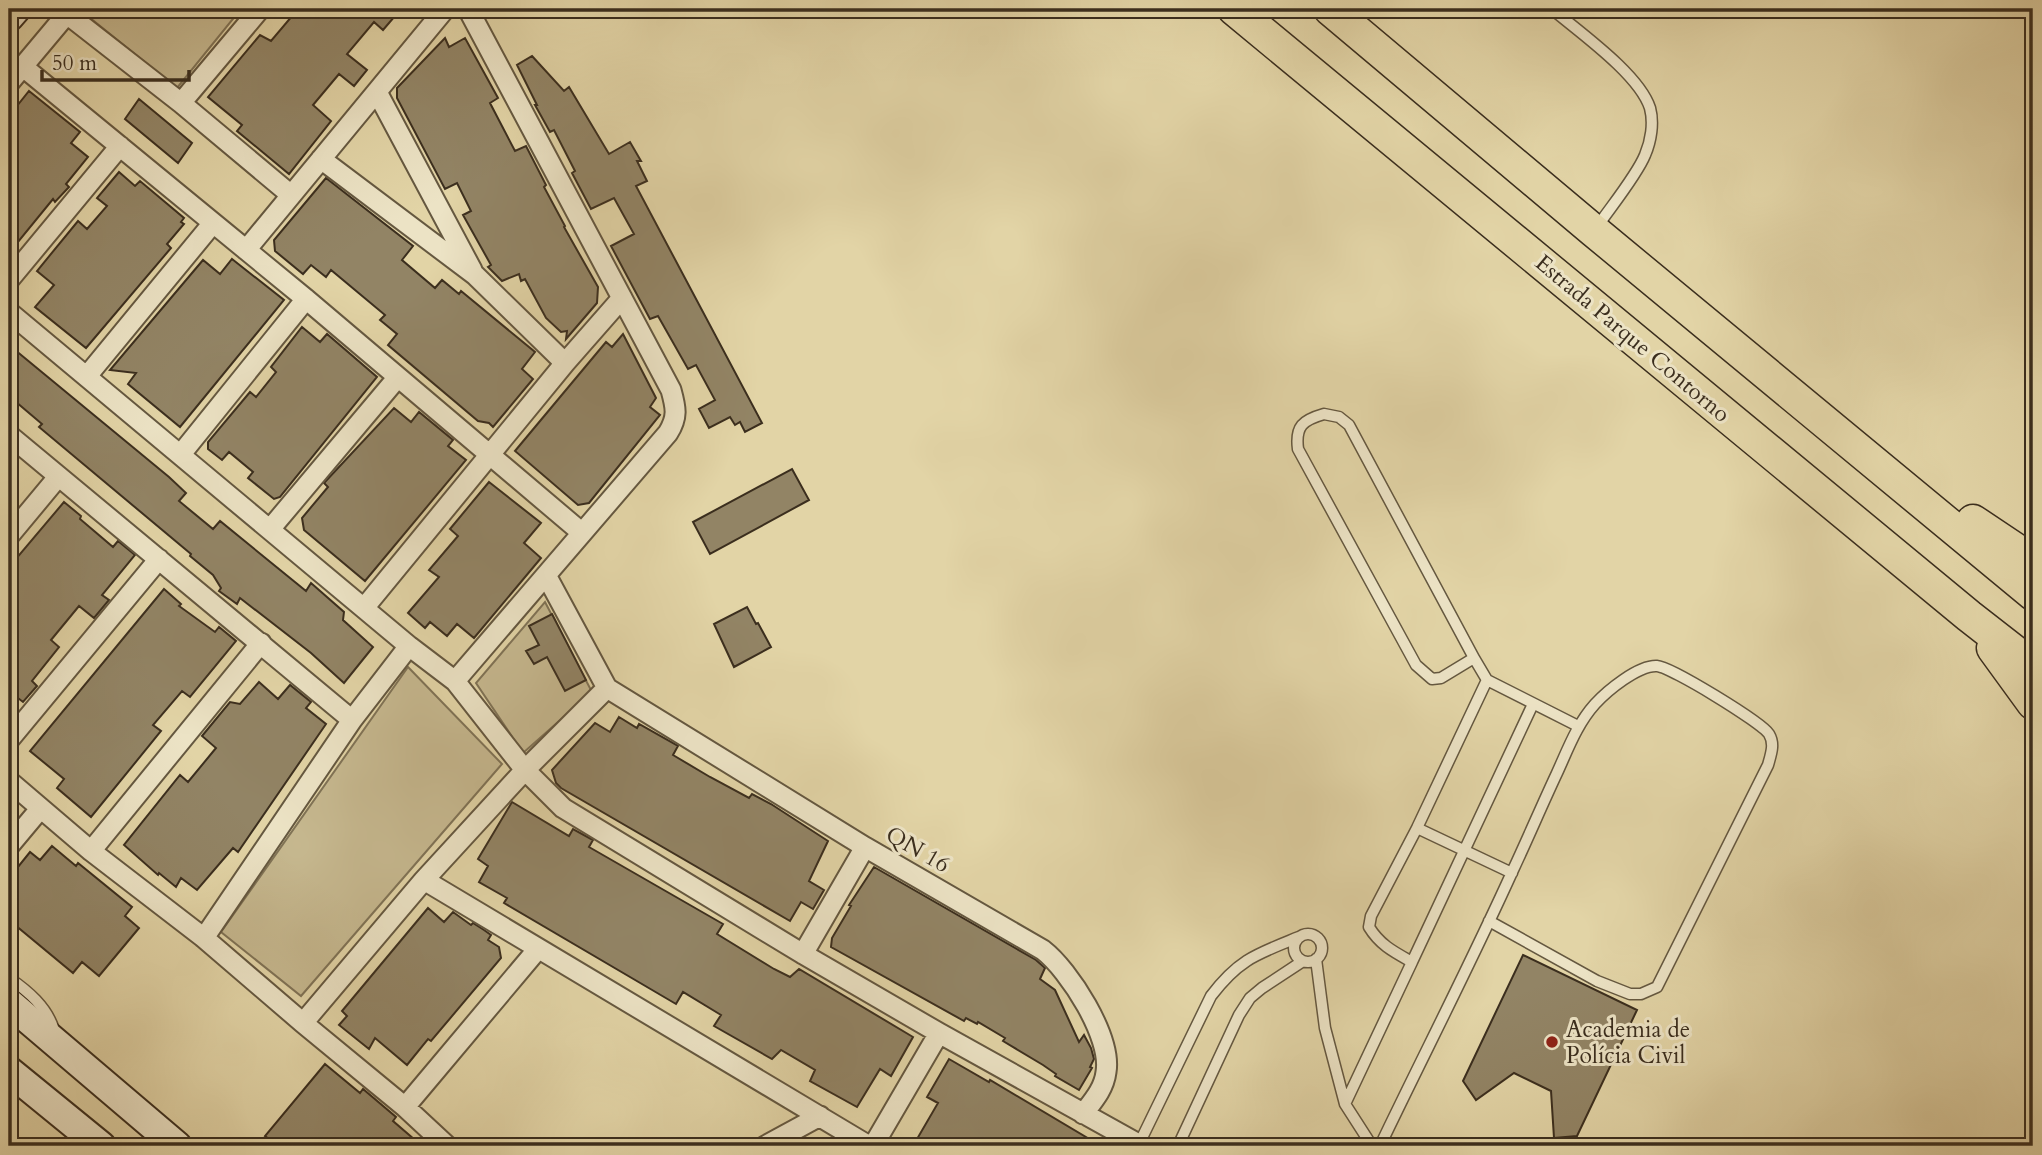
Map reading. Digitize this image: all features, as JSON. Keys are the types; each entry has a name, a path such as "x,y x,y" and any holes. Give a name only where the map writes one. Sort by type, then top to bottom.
{"highway":[{"name":"Estrada Parque Contorno","path":"1234,9 2033,666"},
{"path":"1330,9 2033,594"},
{"path":"1829,426 2033,561"},
{"path":"1969,616 2033,703"}],"main road":[{"path":"9,18 16,9"},
{"path":"9,1003 57,1045 147,1136 177,1146"},
{"path":"9,1070 101,1146"}],"street":[{"path":"181,103 260,9"},
{"path":"246,250 445,9"},
{"path":"455,681 668,433 675,422 676,407 671,390 468,9"},
{"path":"9,83 69,11 291,195"},
{"path":"22,66 306,299 581,532"},
{"path":"377,92 475,275"},
{"path":"9,280 120,146"},
{"path":"321,159 475,275 565,363"},
{"path":"87,376 213,223"},
{"path":"364,608 565,363 622,298"},
{"path":"181,454 306,299"},
{"path":"9,312 271,528 409,646 455,681 525,770 544,792 563,808 803,954 1140,1145"},
{"path":"271,528 398,377"},
{"path":"9,435 352,720"},
{"path":"9,536 58,477"},
{"path":"9,740 159,559"},
{"path":"303,1024 424,880 525,770 607,688 546,575"},
{"path":"92,851 261,643"},
{"path":"204,939 352,720 409,646"},
{"name":"QN 16","path":"607,688 865,847 1043,950 1057,961 1092,1018 1106,1052 1107,1072 1101,1091 1083,1114"},
{"path":"9,781 40,809 204,939 405,1107 447,1146"},
{"path":"9,846 40,809"},
{"path":"803,954 865,847"},
{"path":"424,880 537,950 871,1146 939,1033"},
{"path":"405,1107 537,950"},
{"path":"765,1146 820,1116"}],"lane":[{"path":"1552,9 1623,69 1649,107 1653,127 1644,157 1594,231"},
{"path":"1474,658 1441,678 1432,679 1416,665 1298,449 1296,436 1301,426 1312,418 1324,414 1339,417 1349,425 1488,680 1578,726"},
{"path":"1380,1146 1512,873 1578,726 1595,704 1642,669 1657,666 1687,680 1768,733 1773,743 1772,753 1741,821 1657,987 1651,991 1630,994 1597,981 1489,921"},
{"path":"1412,962 1384,946 1370,927 1371,916 1417,828 1488,680"},
{"path":"1345,1104 1533,704"},
{"path":"1417,828 1512,873"},
{"path":"1140,1145 1211,996 1226,975 1242,961 1311,934 1317,936 1322,948 1316,959 1325,1028 1345,1104 1371,1146"},
{"path":"1299,937 1295,941 1295,953 1303,961"},
{"path":"1178,1146 1239,1015 1250,998 1303,961 1316,959"},
{"path":"9,978 26,990 44,1010 53,1026 57,1045"}],"shaded area":[{"path":"87,9 241,9 177,88 84,13"},
{"path":"545,602 592,692 523,753 476,683"},
{"path":"408,667 502,764 301,996 221,932"}],"building":[{"path":"298,9 401,9 383,30 374,22 347,54 367,70 354,86 339,74 313,105 331,121 289,174 237,131 242,125 208,97 260,35 271,41"},
{"path":"445,38 449,47 465,38 498,98 490,103 515,151 526,146 564,227 598,287 597,303 566,339 567,331 561,332 546,318 525,279 521,281 519,274 502,281 488,267 491,265 463,215 471,211 457,183 445,189 397,98 397,88"},
{"path":"532,56 564,91 569,87 609,154 630,142 641,161 637,161 647,181 636,186 762,423 745,432 740,422 735,425 730,417 709,428 699,409 715,400 696,365 688,369 658,316 650,319 611,246 634,234 614,198 591,209 554,130 550,132 535,105 517,65"},
{"path":"29,91 80,132 71,143 88,157 66,184 69,187 55,202 53,199 9,253 9,116"},
{"path":"139,99 192,143 178,163 125,119"},
{"path":"119,172 135,186 140,181 184,218 181,222 184,224 167,244 171,248 86,348 35,307 54,285 37,271 78,221 87,229 107,206 97,198"},
{"path":"326,178 413,246 402,260 435,288 442,280 459,294 461,291 535,352 522,369 533,379 493,427 489,423 478,421 388,345 397,334 380,320 385,315 331,270 326,277 311,265 303,274 275,251 274,240"},
{"path":"232,259 284,300 180,427 128,384 136,373 110,370 203,260 220,274"},
{"path":"302,327 320,342 327,334 377,377 280,497 274,499 248,478 253,472 229,452 222,460 208,449 208,442 250,392 256,397 276,372 271,367"},
{"path":"623,334 656,398 650,407 660,415 589,503 578,505 515,451 606,342 612,347"},
{"path":"9,345 169,477 186,493 179,501 213,529 220,521 306,591 311,583 344,612 343,620 373,647 344,683 311,653 240,598 237,604 219,591 221,588 213,575 190,556 191,554 39,427 42,424 9,396"},
{"path":"394,408 411,422 419,412 453,440 448,446 466,460 365,581 304,530 302,518 328,487 324,483"},
{"path":"792,469 809,500 710,554 693,522"},
{"path":"489,482 541,523 524,543 541,558 474,638 457,624 447,636 430,622 425,628 408,613 439,577 429,570 458,536 450,529"},
{"path":"64,502 113,547 118,541 135,555 102,595 109,600 94,618 79,606 51,640 59,647 32,681 37,686 23,702 9,691 9,644 14,637 9,632 9,567"},
{"path":"164,589 181,604 179,606 215,632 219,627 236,641 190,697 182,691 153,725 161,731 91,817 57,788 64,779 30,751"},
{"path":"747,607 771,647 734,667 714,624"},
{"path":"552,614 586,680 565,691 547,657 534,664 526,651 539,645 529,626"},
{"path":"259,682 278,699 290,685 311,702 306,708 326,724 238,852 233,848 197,890 181,878 176,887 124,845 180,775 188,782 216,748 202,736 230,702 240,704"},
{"path":"619,717 637,728 639,724 678,746 673,755 710,777 749,798 752,794 771,804 828,841 809,881 824,890 813,909 801,902 790,921 561,788 556,783 552,770 595,723 610,732"},
{"path":"512,802 569,836 573,829 593,840 589,847 723,924 717,934 774,969 790,977 799,969 913,1037 891,1076 880,1069 857,1107 810,1081 815,1070 781,1050 772,1059 714,1026 721,1015 683,992 676,1004 504,903 507,898 479,882 488,866 478,859"},
{"path":"52,846 76,866 78,863 132,907 125,916 139,928 99,976 82,962 73,973 9,920 9,878 30,852 40,860"},
{"path":"874,867 1036,960 1045,968 1040,979 1055,990 1079,1042 1084,1035 1091,1048 1094,1059 1090,1067 1092,1068 1079,1090 978,1022 977,1024 966,1018 964,1021 831,947 832,938 851,906 849,905"},
{"path":"428,908 444,922 453,912 471,925 473,923 484,930 491,935 488,940 499,947 501,958 431,1041 428,1039 407,1065 375,1038 369,1049 339,1025 347,1016 342,1011"},
{"name":"Academia de Polícia Civil","path":"1523,955 1637,1010 1577,1136 1554,1138 1551,1091 1514,1073 1476,1100 1463,1081"},
{"path":"949,1059 989,1082 990,1080 1101,1146 930,1146 917,1139 938,1103 927,1097"},
{"path":"325,1064 360,1093 363,1089 396,1117 393,1121 422,1146 278,1146 265,1136"}],"place":[{"name":"Academia de Polícia Civil","path":"1552,1042"}]}
